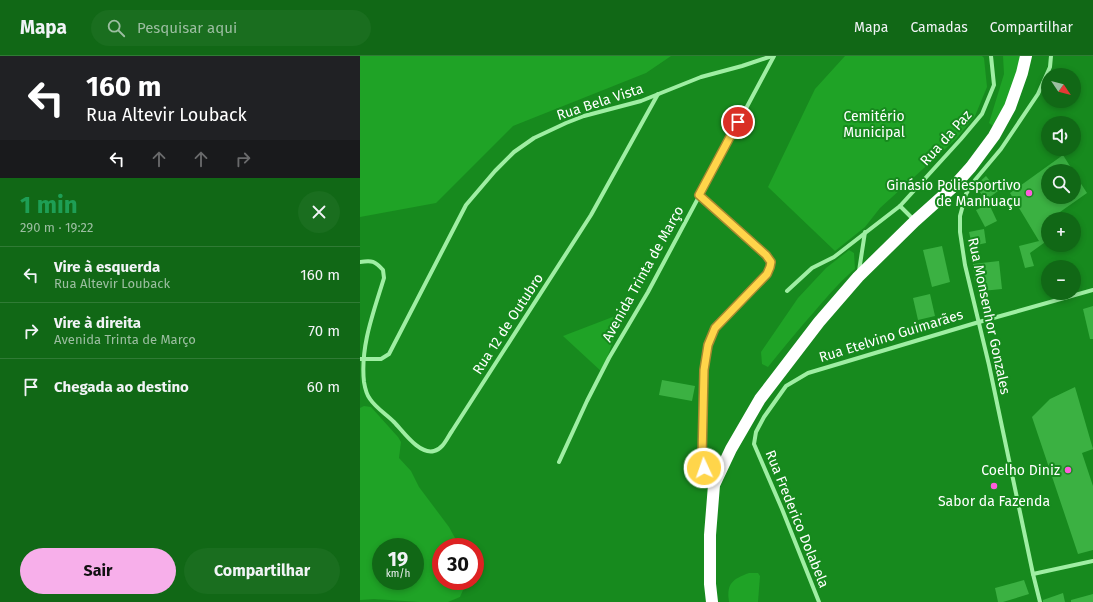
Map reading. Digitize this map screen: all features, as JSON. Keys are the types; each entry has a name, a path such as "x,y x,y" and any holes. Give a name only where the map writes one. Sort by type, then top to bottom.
{"highway":[{"path":"712,602 710,584 710,535 714,485 731,450 760,399 819,322 858,277 914,221 954,186 971,167 994,136 1010,107 1022,73 1026,56"}],"street":[{"name":"Rua Bela Vista","path":"362,359 381,359 389,354 466,205 495,171 514,152 534,138 584,116 641,101 701,76 742,66 773,56"},
{"name":"Avenida Trinta de Março","path":"559,462 609,358 648,292 773,56"},
{"name":"Rua da Paz","path":"787,291 812,268 834,257 900,206 982,114 994,85 991,56"},
{"name":"Rua Monsenhor Gonzales","path":"1040,602 1016,489 1004,441 991,373 964,265 960,232 960,216 966,194 975,180 1001,149 1038,94 1050,67 1052,56"},
{"name":"Rua 12 de Outubro","path":"360,262 370,260 375,263 383,270 384,278 362,359 365,387 370,398 412,442 427,451 434,451 441,448 587,221 658,94"},
{"path":"994,136 1000,141 1001,149"},
{"path":"699,195 766,255 771,262 770,267 762,280 715,328 708,345 704,370 702,458 704,468 714,485"},
{"path":"900,206 914,221"},
{"path":"858,277 865,232"},
{"name":"Rua Etelvino Guimarães","path":"754,444 756,432 764,417 786,386 808,373 1093,290"},
{"name":"Rua Frederico Dolabela","path":"754,444 785,516 819,602"},
{"path":"1033,574 1093,561"}],"green space":[{"path":"360,56 671,56 646,73 513,126 436,203 360,217"},
{"name":"Cemitério Municipal","path":"845,56 982,56 984,58 987,87 975,116 956,139 880,208 865,227 835,251 768,187 815,89"},
{"path":"1003,56 1021,56 1010,96 993,126 989,123 1004,74"},
{"path":"849,250 854,253 855,269 829,295 796,332 768,367 762,364 761,352 798,298 826,268"},
{"path":"623,313 602,372 563,336"},
{"path":"364,406 371,407 398,437 401,442 399,458 411,471 419,487 449,527 455,538 432,538 432,590 463,590 460,597 448,602 374,599 360,600 360,408"},
{"path":"749,573 758,573 760,576 758,602 729,602 728,596 732,583 739,577"}],"building":[{"name":"Ginásio Poliesportivo de Manhuaçu","path":"1064,156 1069,164 1050,164"},
{"name":"Ginásio Poliesportivo de Manhuaçu","path":"1041,171 1041,204 1071,204 1060,212 1041,212 1041,245 1030,253 1034,266 1025,268 1019,246 1039,241 1010,193"},
{"path":"986,176 998,191 986,200 975,186"},
{"name":"Ginásio Poliesportivo de Manhuaçu","path":"1081,184 1087,193 1081,197"},
{"path":"989,204 997,221 985,227 976,210"},
{"path":"984,229 986,243 972,246 969,232"},
{"path":"942,246 950,282 932,287 923,250"},
{"path":"999,261 1002,289 982,291 981,282 975,282 973,264"},
{"path":"930,294 935,316 918,320 913,298"},
{"path":"1093,306 1093,339 1090,339 1083,309"},
{"path":"662,380 695,386 692,401 659,395"},
{"name":"Coelho Diniz","path":"1075,387 1093,449 1082,453 1093,486 1093,550 1078,554 1032,417 1050,399"},
{"path":"1024,580 1029,594 1003,602 998,602 995,588"},
{"path":"1063,593 1065,602 1043,602 1043,600"},
{"path":"1093,594 1093,602 1071,602 1071,600"}],"place":[{"name":"Ginásio Poliesportivo de Manhuaçu","path":"1029,193"},
{"name":"Coelho Diniz","path":"1068,470"},
{"name":"Sabor da Fazenda","path":"994,486"}],"route":[{"path":"704,468 702,458 704,436 704,370 708,345 715,328 762,280 767,274 771,262 766,255 699,195 738,122"}]}
